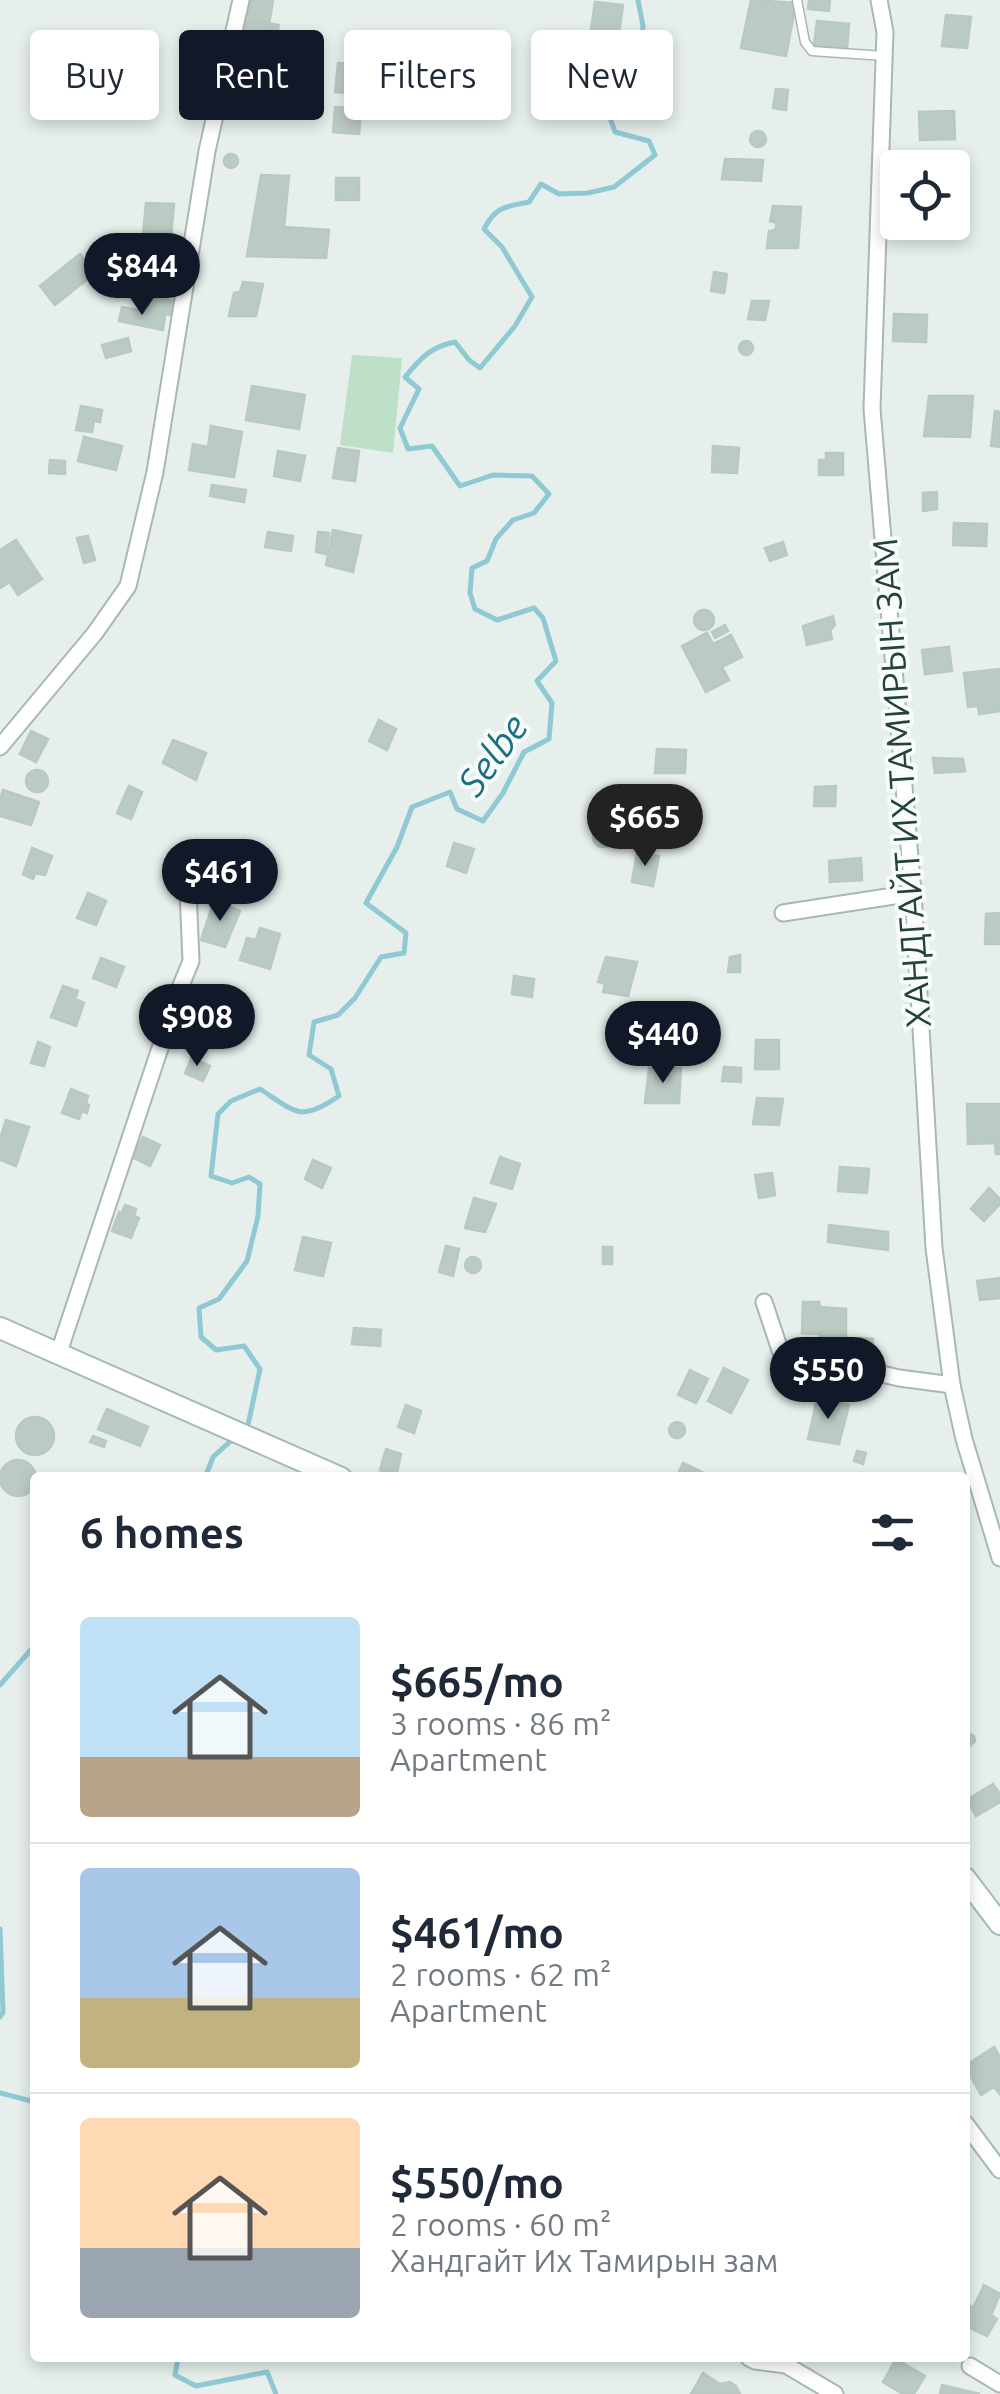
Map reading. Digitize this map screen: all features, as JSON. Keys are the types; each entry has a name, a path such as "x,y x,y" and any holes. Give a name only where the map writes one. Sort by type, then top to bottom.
{"main road":[{"path":"0,1328 328,1472"},
{"path":"970,1885 1000,1924"}],"street":[{"path":"0,748 95,633 128,586 155,472 207,152 241,0"},
{"name":"ХАНДГАЙТ ИХ ТАМИРЫН ЗАМ","path":"879,0 886,32 872,409 914,894 934,1248 952,1385 1000,1558"},
{"path":"58,1355 191,962 188,890"},
{"path":"783,913 914,894"},
{"path":"764,1302 780,1350 898,1378 952,1385"},
{"path":"970,2130 1000,2170"},
{"path":"763,2362 786,2365 835,2394"},
{"path":"970,2366 1000,2384"}],"lane":[{"path":"798,0 805,42 812,51 884,56"}],"green space":[{"path":"352,355 402,358 393,453 340,445"}],"building":[{"path":"251,0 273,0 269,24 247,20"},
{"path":"751,0 796,3 786,56 741,48"},
{"path":"809,0 830,0 829,11 808,9"},
{"path":"595,2 623,5 619,30 591,30"},
{"path":"946,15 971,17 967,48 942,46"},
{"path":"247,20 279,25 278,30 245,30"},
{"path":"817,21 849,24 847,49 814,46"},
{"path":"338,63 344,63 344,93 335,92"},
{"path":"776,89 788,90 786,110 773,108"},
{"path":"335,107 344,108 344,120 360,120 359,134 333,132"},
{"path":"954,111 955,139 920,140 919,112"},
{"path":"758,131 766,139 758,147 750,139"},
{"path":"231,154 238,161 231,168 224,161"},
{"path":"725,159 763,160 761,181 722,179"},
{"path":"261,175 289,176 284,227 329,230 326,258 247,256"},
{"path":"336,178 359,178 359,200 336,200"},
{"path":"146,203 174,204 171,237 143,236"},
{"path":"773,206 801,207 798,248 767,248 769,231 775,230 777,223 770,221"},
{"path":"139,242 168,245 167,259 138,256"},
{"path":"80,254 95,273 55,305 40,286"},
{"path":"714,272 727,274 724,293 711,291"},
{"path":"243,282 263,284 256,316 229,316 234,293 240,292"},
{"path":"149,296 174,301 171,315 147,310"},
{"path":"752,301 769,301 765,320 748,319"},
{"path":"122,307 165,315 163,330 119,321"},
{"path":"894,314 927,315 926,342 893,341"},
{"path":"128,338 131,351 106,358 102,345"},
{"path":"746,341 753,348 746,355 739,348"},
{"path":"252,386 305,395 299,429 246,420"},
{"path":"929,396 973,396 970,437 924,436"},
{"path":"81,406 102,410 100,422 94,421 92,432 76,430"},
{"path":"995,411 1000,412 1000,447 991,446"},
{"path":"211,426 242,432 234,477 189,470 193,444 208,447"},
{"path":"84,437 122,446 116,470 78,461"},
{"path":"713,446 739,448 737,473 712,472"},
{"path":"338,448 359,451 355,481 333,478"},
{"path":"278,451 305,456 300,481 274,476"},
{"path":"826,453 843,453 843,475 819,475 819,460 826,460"},
{"path":"50,460 65,461 65,474 49,473"},
{"path":"212,485 246,490 244,502 210,496"},
{"path":"937,492 937,509 923,511 923,493"},
{"path":"954,523 987,524 986,546 953,545"},
{"path":"333,530 361,536 353,572 326,565"},
{"path":"268,532 293,536 291,551 265,547"},
{"path":"318,532 329,533 326,554 316,552"},
{"path":"88,536 95,560 84,563 77,538"},
{"path":"16,540 42,579 18,595 10,582 0,588 0,550"},
{"path":"783,542 787,555 770,561 765,548"},
{"path":"704,610 714,620 704,630 694,620"},
{"path":"833,616 832,639 807,645 803,626"},
{"path":"725,625 728,631 715,638 712,632"},
{"path":"707,633 713,644 731,635 742,657 722,667 729,680 706,692 682,646"},
{"path":"949,647 952,671 925,674 922,650"},
{"path":"1000,669 1000,711 979,714 978,706 968,707 964,673"},
{"path":"379,720 396,729 387,750 369,741"},
{"path":"31,731 48,739 36,762 20,754"},
{"path":"173,740 206,753 196,780 163,763"},
{"path":"657,749 686,750 685,773 655,773"},
{"path":"933,758 963,759 965,771 935,773"},
{"path":"37,770 45,773 45,789 37,792 29,789 26,781 29,773"},
{"path":"129,786 142,792 131,819 117,813"},
{"path":"836,786 835,806 814,806 815,787"},
{"path":"3,790 39,802 31,825 0,816"},
{"path":"622,820 634,824 629,841 617,837"},
{"path":"603,827 613,837 603,847 593,837"},
{"path":"454,843 474,849 466,873 447,866"},
{"path":"32,848 52,856 45,875 35,873 33,879 23,874"},
{"path":"637,852 659,856 653,886 632,882"},
{"path":"861,858 862,880 830,882 829,861"},
{"path":"88,893 106,901 96,925 77,918"},
{"path":"214,901 240,911 225,947 201,940"},
{"path":"1000,913 1000,944 985,944 986,914"},
{"path":"260,928 280,934 270,969 240,960 247,938 256,940"},
{"path":"740,955 740,972 728,972 730,957"},
{"path":"606,957 637,962 628,996 603,992 605,984 598,982"},
{"path":"101,958 124,967 116,987 93,978"},
{"path":"514,976 534,979 532,997 512,994"},
{"path":"63,986 78,991 75,999 84,1003 76,1026 51,1017"},
{"path":"756,1040 779,1040 779,1069 755,1069"},
{"path":"38,1042 50,1047 44,1066 31,1063"},
{"path":"192,1057 210,1066 203,1081 185,1073"},
{"path":"724,1067 741,1068 741,1082 722,1081"},
{"path":"649,1068 681,1068 679,1103 645,1103"},
{"path":"71,1089 88,1096 87,1113 82,1111 79,1119 62,1113"},
{"path":"757,1098 783,1099 779,1125 753,1124"},
{"path":"967,1104 1000,1104 1000,1154 996,1154 995,1143 968,1144"},
{"path":"6,1120 29,1127 16,1166 0,1160 0,1139"},
{"path":"143,1137 160,1145 150,1166 132,1157"},
{"path":"500,1157 520,1164 512,1189 491,1183"},
{"path":"313,1160 331,1168 322,1188 305,1179"},
{"path":"840,1167 869,1169 867,1193 838,1191"},
{"path":"772,1173 775,1195 759,1198 755,1175"},
{"path":"989,1188 1000,1204 984,1221 971,1209"},
{"path":"474,1198 496,1204 485,1232 465,1228"},
{"path":"125,1205 136,1209 134,1216 139,1218 131,1238 112,1231"},
{"path":"829,1225 888,1232 888,1250 828,1242"},
{"path":"303,1237 331,1243 323,1276 295,1270"},
{"path":"446,1246 459,1249 453,1276 439,1272"},
{"path":"603,1247 612,1247 612,1264 603,1264"},
{"path":"473,1257 481,1265 473,1273 465,1265"},
{"path":"1000,1278 1000,1298 980,1300 977,1281"},
{"path":"803,1302 846,1309 846,1337 833,1344 821,1343 820,1334 802,1333"},
{"path":"354,1328 381,1330 380,1346 352,1344"},
{"path":"861,1338 873,1339 873,1353 861,1353"},
{"path":"724,1368 748,1380 731,1413 708,1401"},
{"path":"690,1370 708,1379 696,1403 678,1395"},
{"path":"817,1399 849,1405 839,1444 808,1439"},
{"path":"406,1405 421,1411 414,1433 398,1427"},
{"path":"107,1409 148,1427 140,1446 98,1429"},
{"path":"35,1417 49,1422 54,1436 49,1450 35,1455 21,1450 16,1436 21,1422"},
{"path":"677,1422 685,1430 677,1438 669,1430"},
{"path":"93,1436 106,1441 104,1447 90,1442"},
{"path":"386,1449 401,1454 397,1472 380,1470"},
{"path":"857,1451 866,1453 863,1464 854,1461"},
{"path":"11,1461 25,1461 35,1471 30,1472 30,1492 25,1495 11,1495 1,1485 1,1471"},
{"path":"683,1463 702,1472 679,1472"},
{"path":"993,1784 1000,1794 1000,1802 976,1816 970,1798"},
{"path":"994,2047 1000,2057 1000,2094 994,2087 981,2095 970,2075 970,2063"},
{"path":"984,2285 1000,2294 991,2315 997,2319 987,2336 970,2328 970,2306 973,2308"},
{"path":"894,2362 925,2376 914,2394 903,2394 883,2382"},
{"path":"703,2373 720,2384 730,2382 740,2394 691,2394"},
{"path":"942,2385 980,2394 940,2394"}],"waterway":[{"name":"Selbe","path":"243,1429 248,1425 260,1369 244,1346 216,1350 201,1337 199,1308 219,1299 247,1261 258,1216 260,1184 249,1177 232,1183 211,1176 218,1114 231,1101 260,1089 291,1109 307,1112 339,1096 331,1069 309,1055 314,1022 338,1015 355,998 381,957 404,953 406,933 366,903 397,847 412,807 450,792 457,809 483,821 524,752 549,739 552,703 537,681 556,661 543,618 534,608 497,620 475,609 470,593 472,568 487,561 496,539 513,520 534,513 549,494 532,476 493,475 460,486 432,446 408,449 400,428 419,389 405,377 427,354 455,342 480,368 515,326 532,297 502,247 484,229 497,212 529,202 541,184 559,194 614,187 655,155 649,141 615,132 609,115 610,105 637,86 643,26 638,0"},
{"name":"Selbe","path":"207,1472 213,1457 235,1437"},
{"name":"Selbe","path":"0,1685 30,1651"},
{"name":"Selbe","path":"0,1929 0,2017"},
{"path":"0,2093 30,2101"},
{"path":"177,2362 175,2375 196,2386 267,2372 276,2394"}]}
